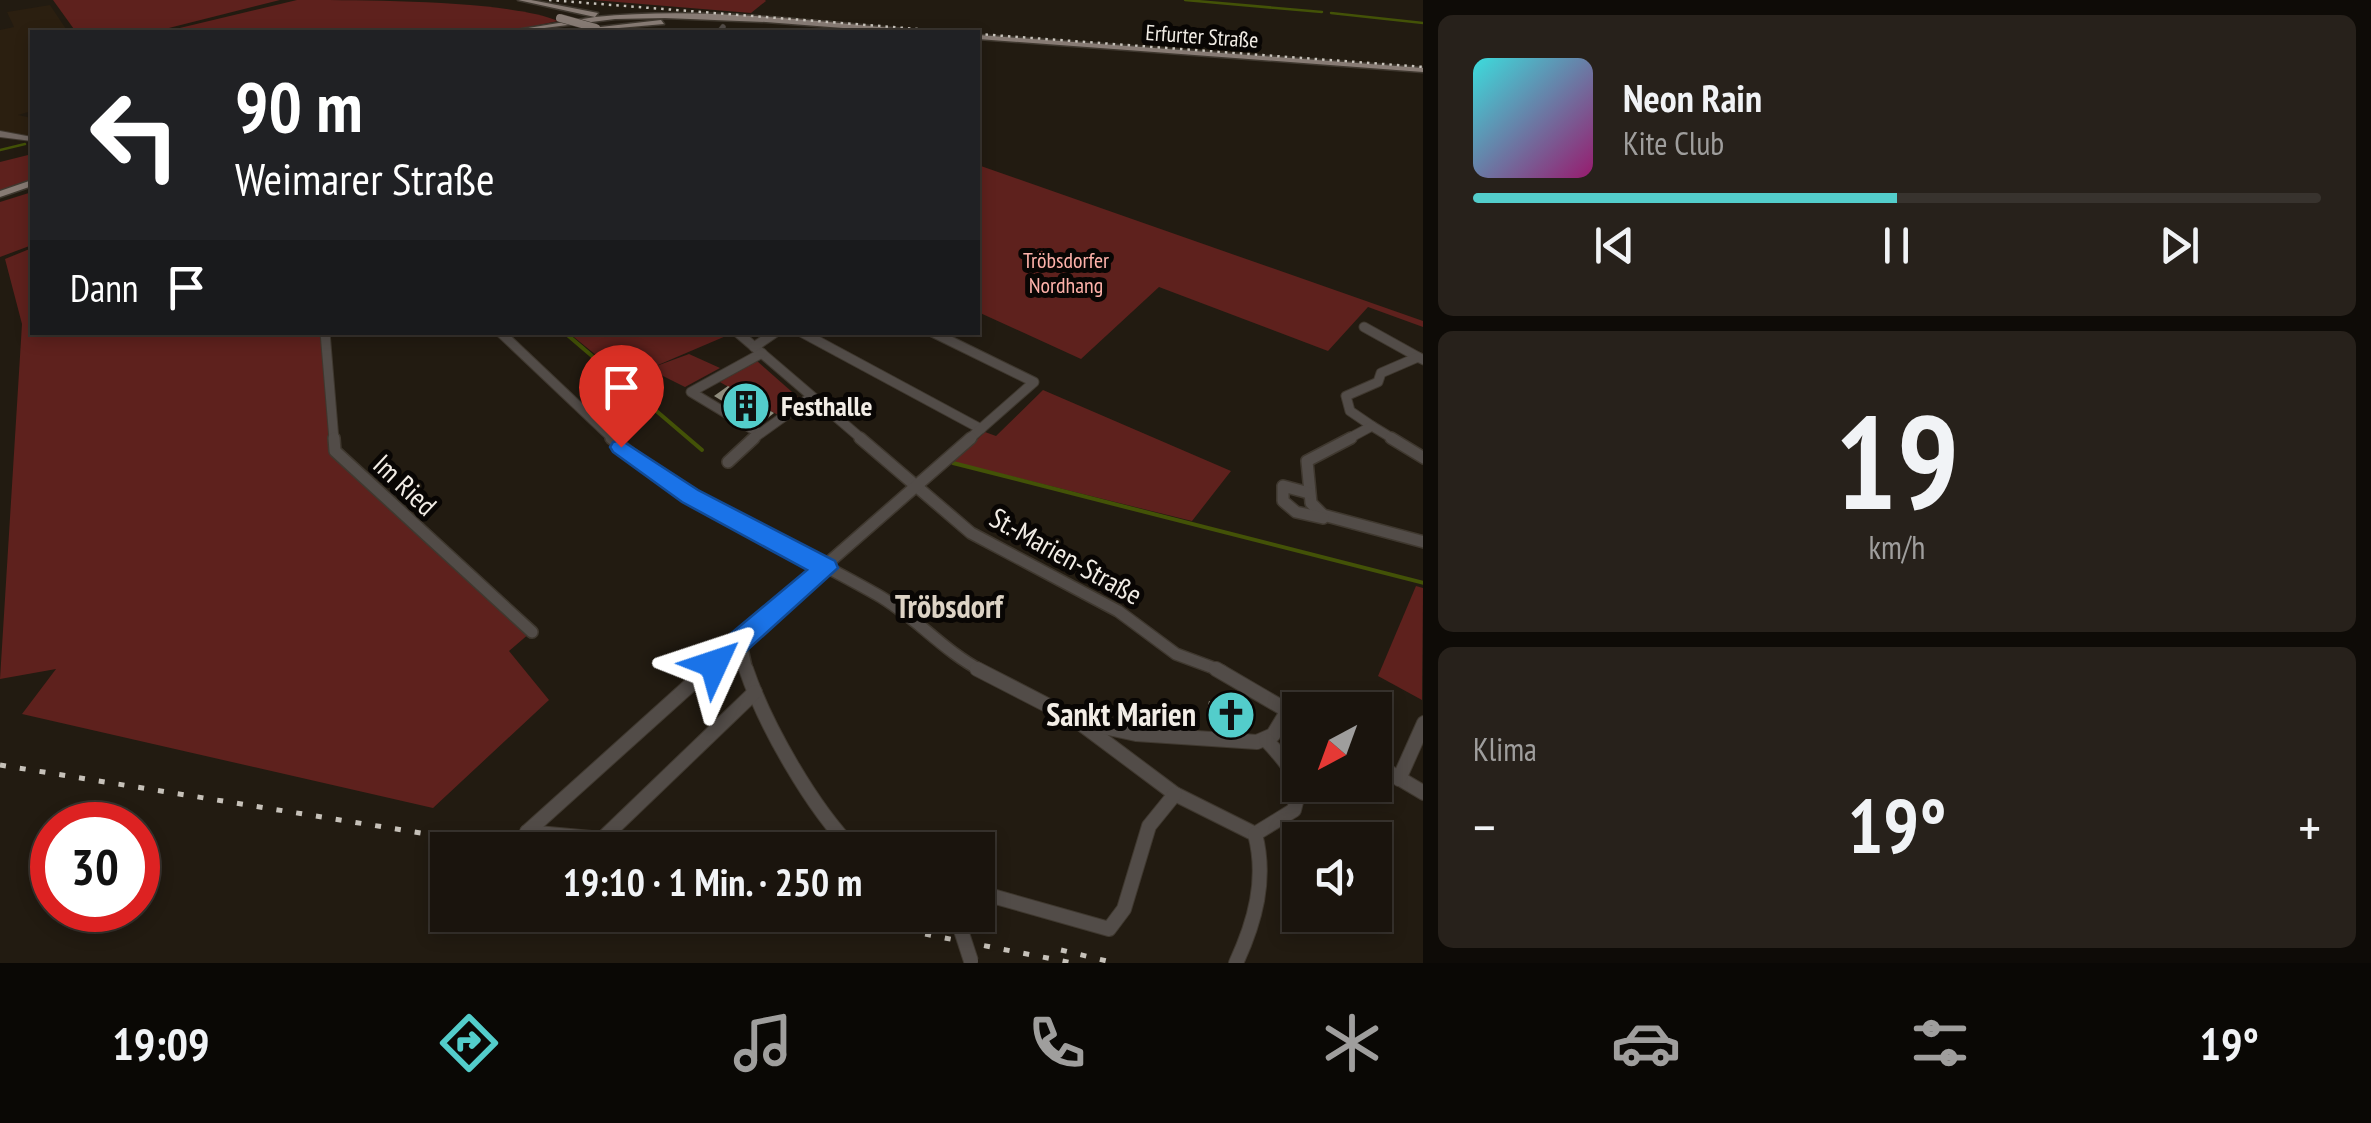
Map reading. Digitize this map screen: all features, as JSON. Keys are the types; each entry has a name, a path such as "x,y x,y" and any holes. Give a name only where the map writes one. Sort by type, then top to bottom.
{"main road":[{"path":"518,0 624,16 692,16 886,30"},
{"path":"518,0 560,18 632,28 696,19 796,24"},
{"path":"575,22 585,17 580,12"},
{"path":"580,12 592,23"},
{"path":"545,30 624,16"},
{"path":"528,30 592,23"},
{"name":"Erfurter Straße","path":"980,37 1423,70"},
{"path":"0,197 30,187"}],"street":[{"path":"0,134 30,139"},
{"path":"1364,327 1420,358"},
{"name":"Im Ried","path":"325,335 335,451 532,632"},
{"path":"503,335 590,420 652,471 718,512 880,596 972,666 1076,720 1175,794 1255,834 1262,853 1262,873 1249,933 1236,963"},
{"name":"St.-Marien-Straße","path":"741,335 960,525 994,548 1095,597 1176,654 1225,672 1282,708"},
{"path":"760,434 691,392 742,364 773,335"},
{"path":"808,335 980,429"},
{"path":"755,692 602,839 527,832 1034,382 938,335"},
{"path":"1420,358 1380,373 1378,382 1346,396 1350,411 1423,457"},
{"path":"728,462 812,396"},
{"path":"1338,522 1315,509 1309,493 1307,461 1372,426"},
{"path":"1309,493 1283,486 1283,501 1296,512 1423,542"},
{"path":"740,640 742,659 755,692 837,832"},
{"path":"1076,720 1136,734 1266,740 1282,726"},
{"path":"1400,780 1423,725"},
{"path":"1255,834 1294,810 1300,791 1294,772 1266,740"},
{"path":"1392,775 1423,792"},
{"path":"995,897 1108,930 1127,901 1149,826 1175,794"},
{"path":"961,932 971,962"}],"shaded area":[{"path":"50,5 67,30 30,30 30,112 18,115 30,118 30,137 0,132 0,30 14,27 7,12"}],"green space":[{"path":"53,0 280,0 161,30 75,30"},
{"path":"297,0 471,5 558,21 515,30 171,30"},
{"path":"593,0 765,0 766,1 751,13"},
{"path":"30,154 30,181 0,191 0,162"},
{"name":"Tröbsdorfer Nordhang","path":"980,166 1423,321 1423,327 1368,307 1328,351 1159,287 1081,359 980,313"},
{"path":"30,193 30,246 0,257 0,202"},
{"path":"30,249 30,335 323,335 333,451 530,633 509,651 549,700 433,808 22,714 56,669 0,679 22,324 5,259"},
{"path":"571,335 728,335 651,368 689,354 720,368 685,387 651,370 634,373 624,365 613,369"},
{"path":"757,361 800,399 778,415 718,381"},
{"path":"1043,390 1231,471 1192,521 953,462 985,432 996,436"},
{"path":"1416,586 1423,588 1422,700 1378,676"}],"building":[{"name":"Festhalle","path":"728,386 774,413 760,424 714,396"},
{"name":"Sankt Marien","path":"1209,701 1247,716 1244,729 1207,710"}],"waterway":[{"path":"1185,0 1322,12"},
{"path":"1331,13 1423,23"},
{"path":"0,150 25,144"},
{"path":"568,335 702,450"},
{"path":"953,463 1423,583"}],"railway":[{"path":"549,0 931,30"},
{"path":"980,34 1423,67"},
{"path":"0,765 430,834"},
{"path":"914,932 1073,963"},
{"path":"1061,950 1115,963"}],"place":[{"name":"Festhalle","path":"746,406"},
{"name":"Sankt Marien","path":"1231,715"}],"district":[{"name":"Tröbsdorf","path":"949,607"}],"route":[{"path":"621,447 690,496 826,568 714,664"}]}
